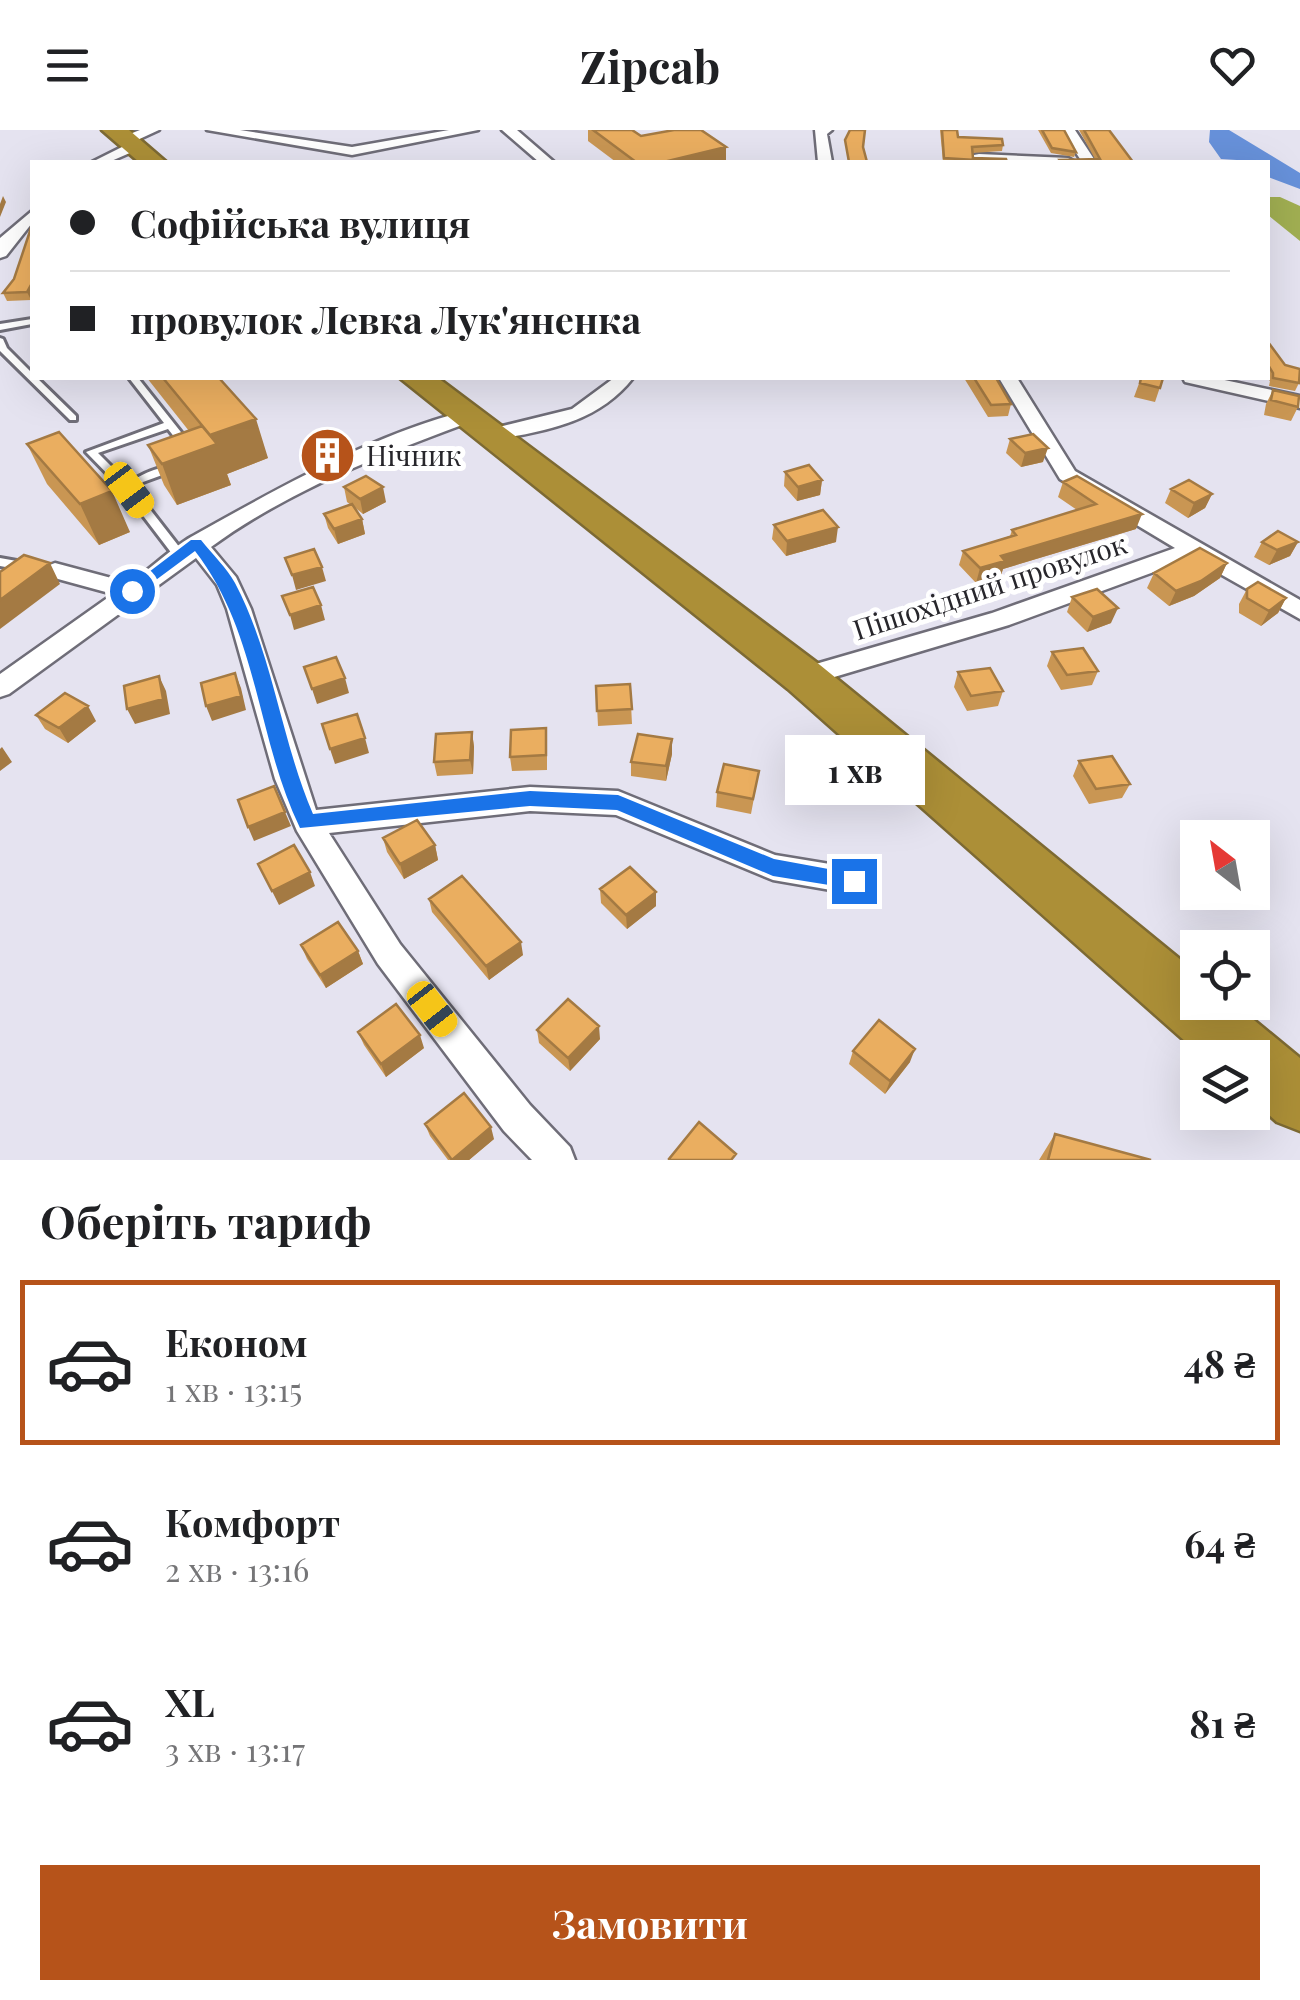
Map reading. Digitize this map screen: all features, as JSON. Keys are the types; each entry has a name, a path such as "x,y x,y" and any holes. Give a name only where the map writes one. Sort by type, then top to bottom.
{"highway":[{"path":"132,136 152,160"},
{"path":"420,380 804,677 1231,1040"},
{"path":"1270,1073 1300,1099"}],"street":[{"path":"214,130 352,151 471,130"},
{"path":"508,130 544,160"},
{"path":"824,130 820,132 825,160"},
{"path":"1068,130 1088,160"},
{"path":"101,160 132,136"},
{"path":"979,158 1024,160"},
{"path":"2,245 30,217"},
{"path":"0,687 230,522 371,451 477,426 584,413 606,399 622,380"},
{"path":"1009,380 1067,475 1300,611"},
{"path":"1211,380 1240,383 1300,402"},
{"name":"Пішохідний провулок","path":"804,677 924,646 1074,595 1193,548"},
{"path":"188,550 228,583 240,609 289,779 307,822 389,954 517,1118 557,1160"},
{"path":"55,572 132,591"},
{"path":"307,822 530,798 618,803 773,867 854,881"}],"lane":[{"path":"30,322 3,326 0,339 3,349 30,376"},
{"path":"34,380 72,418"},
{"path":"134,380 198,459"},
{"path":"169,424 91,452 188,550"},
{"path":"129,490 139,480 184,464"},
{"path":"0,562 55,572"}],"green space":[{"path":"1270,197 1300,206 1300,241 1270,217"}],"water":[{"path":"1210,130 1229,130 1300,173 1300,189 1270,178 1270,160 1221,159 1209,142"}],"building":[{"path":"593,130 632,130 641,136 701,130 726,147 672,160 633,160"},
{"path":"850,130 865,130 866,160 849,160 845,140"},
{"path":"942,130 957,130 958,137 1002,139 1003,145 972,147 973,158 1006,160 976,160 944,158"},
{"path":"1042,130 1064,130 1076,152 1052,148"},
{"path":"1084,130 1109,130 1132,160 1060,160 1100,159"},
{"path":"30,231 27,292 3,293 14,279"},
{"path":"1270,345 1285,365 1300,369 1299,383 1273,378"},
{"path":"165,380 221,380 256,419 210,435"},
{"path":"975,380 997,380 1011,404 991,405"},
{"path":"1141,380 1162,380 1160,388 1140,383"},
{"path":"1273,390 1299,396 1298,407 1271,400"},
{"path":"202,426 217,444 162,464 148,445"},
{"path":"59,432 112,491 80,504 27,444"},
{"path":"1033,434 1048,448 1025,453 1010,439"},
{"path":"809,465 822,480 798,487 785,472"},
{"path":"366,476 383,487 360,499 344,487"},
{"path":"1077,476 1142,514 1001,556 1005,561 980,568 963,551 1016,535 1012,530 1096,504 1063,482"},
{"path":"1189,480 1212,494 1194,503 1171,489"},
{"path":"352,504 362,519 334,529 324,514"},
{"path":"823,510 838,527 787,541 774,525"},
{"path":"1278,531 1298,542 1277,550 1262,542"},
{"path":"1200,548 1227,563 1201,581 1176,591 1154,573"},
{"path":"314,549 322,567 292,575 285,558"},
{"path":"24,555 50,563 0,600 0,572"},
{"path":"1258,582 1286,598 1269,611 1247,598 1247,589"},
{"path":"313,587 321,605 290,615 282,596"},
{"path":"1097,589 1118,608 1093,617 1072,597"},
{"path":"1083,648 1098,671 1067,675 1052,652"},
{"path":"336,657 345,678 312,689 304,667"},
{"path":"990,668 1003,691 971,696 958,672"},
{"path":"235,673 241,696 206,706 201,683"},
{"path":"159,676 163,699 127,709 124,686"},
{"path":"630,684 632,709 597,711 596,686"},
{"path":"65,693 88,706 59,728 36,715"},
{"path":"357,714 365,738 330,749 322,724"},
{"path":"546,728 546,755 510,757 511,730"},
{"path":"472,732 470,760 434,762 436,734"},
{"path":"638,734 672,739 666,766 631,762"},
{"path":"1112,756 1130,784 1096,789 1079,761"},
{"path":"724,764 759,771 753,799 717,792"},
{"path":"274,786 285,812 248,827 238,800"},
{"path":"417,820 435,845 400,864 383,838"},
{"path":"294,845 310,872 272,891 258,864"},
{"path":"630,867 656,892 626,915 600,889"},
{"path":"462,876 521,942 486,966 429,899"},
{"path":"338,922 358,951 320,975 301,945"},
{"path":"568,999 599,1026 568,1058 537,1030"},
{"path":"396,1004 420,1035 381,1064 358,1032"},
{"path":"879,1020 915,1049 890,1081 853,1051"},
{"path":"464,1093 491,1127 452,1160 425,1124"},
{"path":"699,1122 736,1154 731,1160 669,1159"},
{"path":"1055,1134 1151,1160 1048,1160"}],"place":[{"name":"Нічник","path":"327,456"}],"route":[{"path":"132,591 196,543 228,583 256,660 289,779 307,822 530,798 618,803 773,867 854,881"}]}
